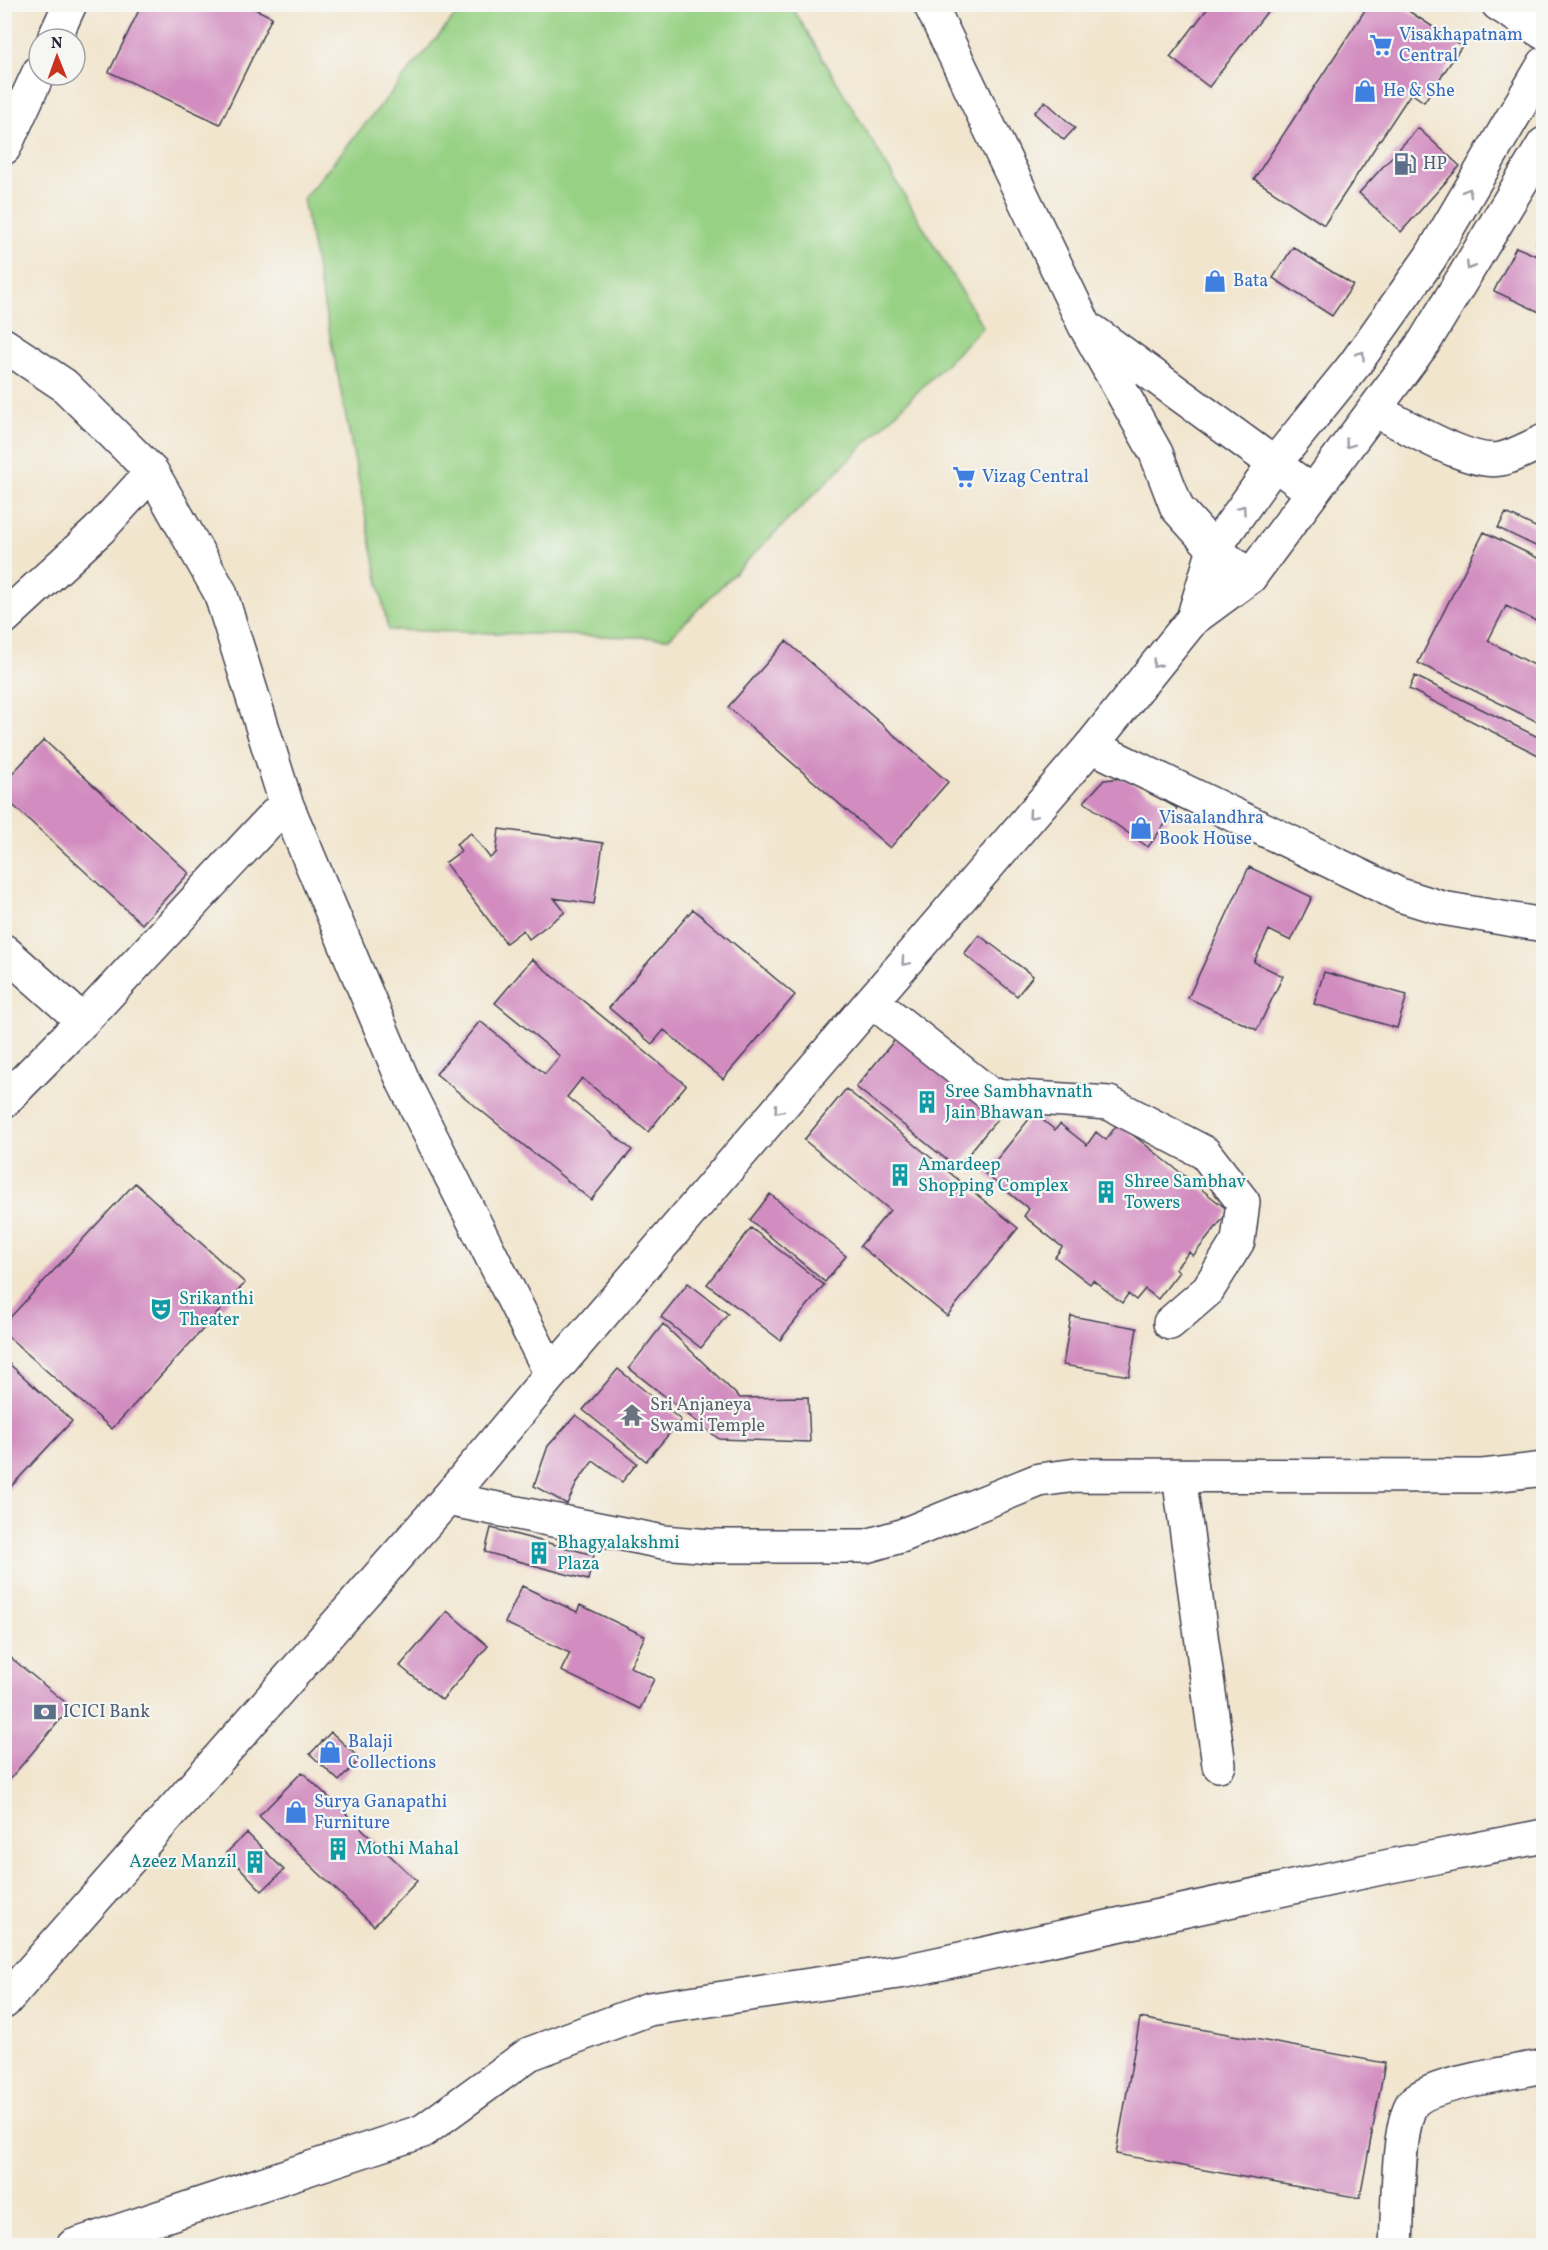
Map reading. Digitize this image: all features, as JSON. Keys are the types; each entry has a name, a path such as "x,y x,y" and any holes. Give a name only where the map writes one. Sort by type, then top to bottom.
{"street":[{"path":"59,27 70,4"},
{"path":"930,4 1085,326 1156,453 1177,508 1214,549 1250,577"},
{"path":"1497,4 1544,33"},
{"path":"1193,619 1214,549 1275,463 1355,364 1430,258 1544,63"},
{"path":"4,148 32,87"},
{"path":"4,2002 447,1499 551,1374 1091,746 1193,619 1250,577 1425,341 1544,144"},
{"path":"1085,326 1313,492"},
{"path":"4,345 64,385 152,472 220,592 286,804 404,1083 551,1374"},
{"path":"1374,410 1463,454 1481,460 1502,459 1544,441"},
{"path":"4,618 99,530 152,472"},
{"path":"1091,746 1400,895 1442,908 1544,925"},
{"path":"4,1101 286,804"},
{"path":"4,951 82,1021"},
{"path":"872,1001 991,1095 1109,1103 1205,1153 1243,1202 1238,1241 1207,1291 1170,1323"},
{"path":"447,1499 663,1542 710,1546 866,1546 901,1536 1039,1480 1077,1475 1483,1476 1544,1469"},
{"path":"1179,1476 1219,1765"},
{"path":"73,2246 423,2131 529,2054 649,2009 905,1971 1378,1868 1544,1836"},
{"path":"1396,2246 1403,2124 1413,2103 1440,2088 1544,2066"}],"green space":[{"path":"464,5 791,5 983,327 669,638 388,630 303,199"}],"building":[{"path":"142,4 244,4 272,17 220,124 109,72"},
{"path":"1211,4 1273,4 1209,87 1170,57"},
{"path":"1369,4 1398,4 1462,46 1424,102 1411,93 1324,225 1254,179"},
{"path":"1045,101 1075,128 1064,140 1034,113"},
{"path":"1418,128 1460,166 1401,232 1359,193"},
{"path":"1544,230 1544,247 1536,244"},
{"path":"1293,247 1353,285 1332,316 1273,278"},
{"path":"1516,247 1544,259 1544,314 1494,291"},
{"path":"1506,513 1544,531 1544,550 1498,528"},
{"path":"1484,532 1544,561 1544,625 1506,606 1488,641 1544,670 1544,725 1418,663"},
{"path":"786,641 948,782 890,848 728,707"},
{"path":"1415,676 1544,740 1544,758 1409,689"},
{"path":"44,740 189,873 142,924 4,797 4,782"},
{"name":"Visaalandhra Book House","path":"1123,778 1177,808 1148,847 1084,802 1104,780"},
{"path":"499,829 603,843 594,904 554,898 565,912 529,939 523,930 506,943 445,863 461,851 456,844 471,833 490,858 496,853"},
{"path":"1249,867 1312,897 1291,941 1269,930 1254,962 1283,976 1257,1030 1188,998"},
{"path":"693,909 795,995 723,1079 664,1030 652,1044 609,1008"},
{"path":"979,935 1033,976 1017,996 964,954"},
{"path":"532,959 686,1085 648,1132 582,1078 567,1097 632,1150 591,1200 436,1074 480,1021 545,1074 560,1056 495,1003"},
{"path":"1324,972 1407,995 1397,1028 1314,1004"},
{"name":"Sree Sambhavnath Jain Bhawan","path":"898,1036 999,1117 957,1168 856,1087"},
{"name":"Amardeep Shopping Complex","path":"846,1089 1018,1228 947,1316 860,1246 890,1210 804,1140"},
{"name":"Shree Sambhav Towers","path":"1034,1113 1055,1130 1060,1124 1087,1145 1096,1132 1106,1140 1118,1123 1229,1211 1193,1256 1189,1252 1175,1269 1179,1272 1158,1299 1145,1289 1136,1300 1128,1294 1122,1303 1093,1280 1090,1284 1055,1257 1062,1247 1024,1216 1029,1209 985,1174"},
{"path":"135,1183 245,1283 112,1429 4,1333 4,1324"},
{"path":"770,1194 846,1256 825,1282 750,1220"},
{"path":"751,1228 824,1285 780,1340 707,1284"},
{"path":"688,1283 728,1314 701,1348 661,1317"},
{"path":"1071,1316 1137,1328 1129,1376 1063,1365"},
{"path":"663,1324 740,1398 808,1397 810,1442 719,1439 629,1368"},
{"path":"4,1359 72,1421 4,1494"},
{"name":"Sri Anjaneya Swami Temple","path":"618,1369 681,1420 646,1461 583,1410"},
{"path":"576,1415 637,1463 622,1482 593,1461 578,1481 567,1504 534,1486 548,1446"},
{"name":"Bhagyalakshmi Plaza","path":"491,1528 594,1555 588,1580 485,1552"},
{"path":"522,1586 577,1612 580,1605 645,1636 630,1667 654,1679 640,1709 561,1671 570,1653 505,1623"},
{"path":"447,1611 488,1646 442,1700 400,1666"},
{"path":"4,1652 71,1707 4,1786"},
{"path":"331,1732 360,1759 339,1781 310,1754"},
{"name":"Mothi Mahal","path":"302,1772 417,1881 374,1926 259,1816"},
{"name":"Azeez Manzil","path":"247,1833 284,1870 262,1891 226,1853"},
{"path":"1140,2018 1385,2063 1360,2198 1116,2154"}],"place":[{"name":"Visakhapatnam Central","path":"1381,45"},
{"name":"He & She","path":"1365,91"},
{"name":"HP","path":"1405,164"},
{"name":"Bata","path":"1215,281"},
{"name":"Vizag Central","path":"964,477"},
{"name":"Visaalandhra Book House","path":"1141,828"},
{"name":"Sree Sambhavnath Jain Bhawan","path":"927,1102"},
{"name":"Amardeep Shopping Complex","path":"900,1175"},
{"name":"Shree Sambhav Towers","path":"1106,1192"},
{"name":"Srikanthi Theater","path":"161,1309"},
{"name":"Sri Anjaneya Swami Temple","path":"632,1415"},
{"name":"Bhagyalakshmi Plaza","path":"539,1553"},
{"name":"ICICI Bank","path":"45,1712"},
{"name":"Balaji Collections","path":"330,1752"},
{"name":"Surya Ganapathi Furniture","path":"296,1812"},
{"name":"Mothi Mahal","path":"338,1849"},
{"name":"Azeez Manzil","path":"255,1862"}]}
